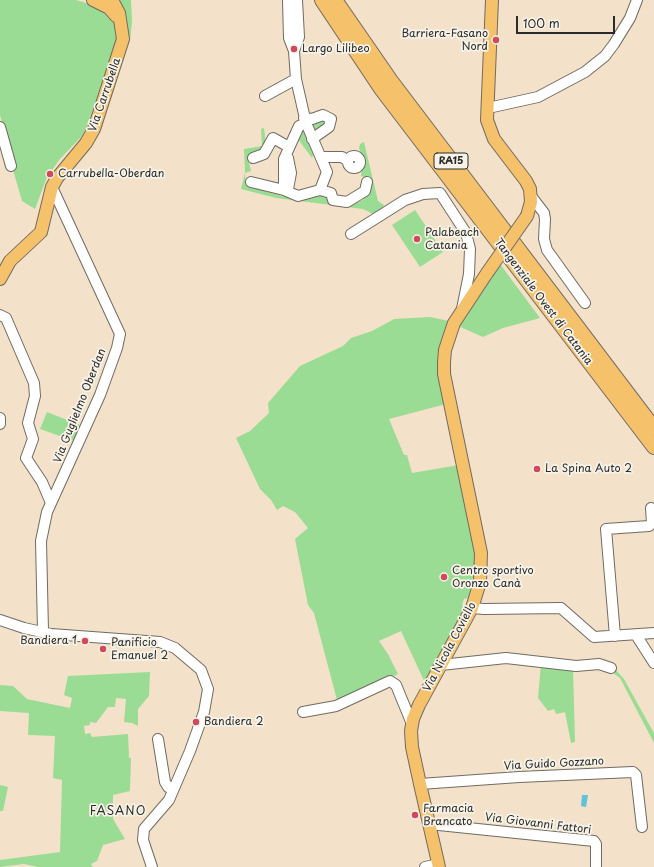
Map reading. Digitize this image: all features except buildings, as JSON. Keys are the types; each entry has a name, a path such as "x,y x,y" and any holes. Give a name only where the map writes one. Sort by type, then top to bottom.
{"highway":[{"path":"315,0 340,29"},
{"name":"Tangenziale Ovest di Catania","path":"322,0 382,90 654,447"},
{"name":"Tangenziale Ovest di Catania","path":"335,0 391,81 654,428"}],"main road":[{"path":"88,0 94,0 109,8 122,24"},
{"name":"Via Carrubella","path":"0,279 10,261 41,232 52,187 62,170 86,143 94,129 121,50 123,39 120,13 112,0"},
{"path":"492,0 488,120 494,139 526,182 531,196"},
{"name":"Via Nicola Coviello","path":"439,866 412,747 412,724 419,705 472,608 480,582 481,553 444,374 445,350 447,340 454,323 462,309 527,216 531,196"}],"street":[{"path":"288,0 289,38 294,51 296,79 305,120 322,157 327,172 320,190"},
{"path":"294,51 298,37 297,0"},
{"path":"488,108 538,97 585,72 605,56 614,44 630,18 638,0"},
{"path":"265,96 296,79"},
{"path":"285,191 284,159 299,126 305,120 323,115 330,119 329,127 312,138"},
{"path":"0,127 11,166"},
{"path":"253,158 264,154 273,138 288,149"},
{"path":"322,157 342,157 348,160"},
{"path":"251,182 298,196 320,190 331,193 333,200 347,202 365,191 367,182"},
{"name":"Via Guglielmo Oberdan","path":"43,631 41,541 47,512 100,395 117,348 120,334 52,187"},
{"path":"351,234 405,200 423,194 440,193 466,233 470,249 470,274 462,309"},
{"path":"531,196 544,213 544,239 548,250 585,303"},
{"path":"0,315 6,318 33,378 35,396 28,423 33,439 26,458 42,482 51,503"},
{"path":"0,418 0,424"},
{"path":"616,636 606,529 649,526 652,523 651,508"},
{"path":"472,608 561,608 594,638 654,633"},
{"path":"0,620 24,628 52,634 160,642 174,648 201,670 208,689 206,706 190,751 164,807 144,829 143,840 152,867"},
{"path":"636,635 654,663"},
{"path":"441,665 506,658 576,666 599,664 611,668"},
{"path":"303,712 336,706 390,681 396,685 412,724"},
{"path":"403,704 419,705"},
{"path":"158,739 165,782 168,787 173,790"},
{"name":"Via Guido Gozzano","path":"420,784 519,777 633,772 636,775 642,827"},
{"name":"Via Giovanni Fattori","path":"429,824 594,841 596,844 596,867"},
{"path":"425,867 439,866"}],"green space":[{"path":"0,0 76,0 100,7 112,18 116,26 116,41 87,126 81,137 60,159 47,177 35,209 22,201 0,115"},
{"path":"116,0 131,0 132,22 130,41 128,40 126,19"},
{"path":"322,118 327,122 326,126 313,132 310,123"},
{"path":"264,128 266,145 263,151 248,158 251,171 245,173 244,149 262,146 261,129"},
{"path":"303,129 313,155 312,158 298,139"},
{"path":"364,142 378,201 384,205 380,213 373,214 363,209 276,198 241,189 245,173 246,185 282,196 318,195 330,197 349,205 354,204 363,200 367,194 371,179 361,176 362,160 359,148 360,144"},
{"name":"Palabeach Catania","path":"415,210 443,252 420,267 392,225"},
{"path":"500,264 540,318 503,328 483,337 458,326"},
{"path":"430,317 449,321 446,404 389,419 404,455 407,455 412,473 459,465 475,540 476,570 471,597 464,599 462,605 467,609 426,685 401,631 379,641 388,654 398,674 337,700 314,613 308,605 295,539 308,528 295,512 283,506 277,510 271,500 260,489 236,438 250,431 269,413 268,403 300,366 343,346 351,338 372,331 394,319"},
{"path":"47,412 80,425 74,441 40,429"},
{"path":"541,664 560,669 573,669 575,742 571,743 565,712 556,714 554,709 548,711 538,698"},
{"path":"615,669 624,679 654,733 654,743 620,678 612,672"},
{"path":"150,672 149,696 138,709 138,726 132,723 124,722 126,699 116,698 115,707 108,707 96,723 90,722 90,725 84,726 85,734 90,733 92,737 128,734 129,758 131,758 130,791 113,795 113,819 125,839 103,845 97,861 91,864 93,867 38,867 24,864 0,867 0,860 60,852 62,780 53,778 55,736 28,735 29,713 0,711 0,685 13,686 27,699 70,708 72,698 64,695 68,676"},
{"path":"0,785 8,787 3,811 0,811"}],"water":[{"path":"582,795 588,795 586,807 581,806"}],"place":[{"name":"Barriera-Fasano Nord","path":"496,40"},
{"name":"Largo Lilibeo","path":"294,49"},
{"name":"Carrubella-Oberdan","path":"50,174"},
{"name":"Palabeach Catania","path":"417,239"},
{"name":"La Spina Auto 2","path":"537,469"},
{"name":"Centro sportivo Oronzo Canà","path":"444,577"},
{"name":"Bandiera 1","path":"85,641"},
{"name":"Panificio Emanuel 2","path":"103,649"},
{"name":"Bandiera 2","path":"196,722"},
{"name":"Farmacia Brancato","path":"415,815"}],"district":[{"name":"FASANO","path":"118,812"}]}
